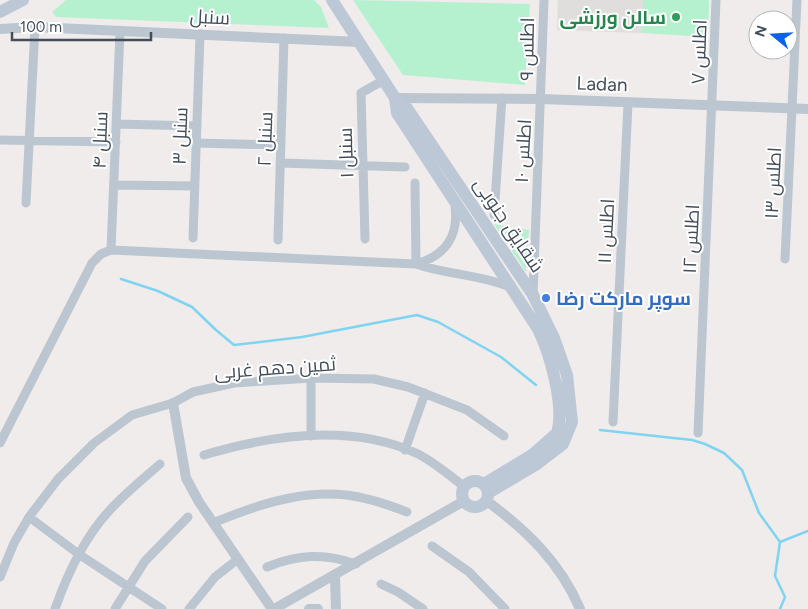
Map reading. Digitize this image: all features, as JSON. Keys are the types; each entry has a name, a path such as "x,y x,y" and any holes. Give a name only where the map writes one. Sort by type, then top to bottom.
{"main road":[{"path":"0,12 23,0"},
{"name":"شقایق جنوبی","path":"332,0 395,98 407,108 533,294 554,338 567,375 572,422 563,444 538,464 486,493"},
{"name":"شقایق جنوبی","path":"395,98 397,113 512,288 545,342 558,403 557,433 544,446 486,493"},
{"path":"474,481 486,493 476,508 464,501 462,494 465,487 474,481"}],"street":[{"name":"اطلس ۹","path":"542,99 544,0"},
{"name":"اطلس ۷","path":"713,106 716,0"},
{"name":"اطلس ۱۳","path":"785,259 798,0"},
{"name":"سنبل","path":"0,29 35,27 359,42"},
{"path":"26,203 35,27"},
{"name":"سنبل ۴","path":"111,250 120,31"},
{"name":"سنبل ۳","path":"192,238 200,34"},
{"name":"سنبل ۲","path":"278,240 284,38"},
{"name":"سنبل ۱","path":"365,239 361,92 384,80"},
{"name":"Ladan","path":"395,98 542,99 808,109"},
{"name":"اطلس ۹","path":"494,215 502,98"},
{"name":"اطلس ۱۰","path":"533,294 542,99"},
{"name":"اطلس ۱۱","path":"613,422 628,102"},
{"name":"اطلس ۱۲","path":"698,433 713,106"},
{"path":"116,124 197,126"},
{"path":"0,140 116,142"},
{"path":"196,143 281,145"},
{"path":"280,164 405,167"},
{"path":"414,183 416,264"},
{"path":"114,184 194,186"},
{"path":"416,264 430,260 451,241 456,229 455,203"},
{"path":"0,443 92,264 101,254 111,250 416,264 447,273 493,280 512,288"},
{"path":"311,378 312,436"},
{"name":"ثمین دهم غربی","path":"0,577 14,543 28,517 58,479 94,443 132,415 173,403 193,392 234,383 311,378 374,379 408,387 467,410 504,436"},
{"path":"405,450 425,393"},
{"path":"173,403 186,478 213,523 273,609 335,576 464,501"},
{"path":"204,455 241,445 312,436 358,437 418,454 465,487"},
{"path":"55,609 92,532 109,511 160,464"},
{"path":"486,493 546,552 564,577 580,609"},
{"path":"213,523 254,506 292,497 335,494 366,498 407,512"},
{"path":"28,517 162,609"},
{"path":"115,609 127,586 145,561 188,517"},
{"path":"432,546 469,572 505,609"},
{"path":"267,567 295,558 313,555 334,557 356,564"},
{"path":"189,609 206,587 238,559"},
{"path":"335,576 336,609"},
{"path":"381,584 398,592 424,609"},
{"path":"309,609 318,609"}],"shaded area":[{"path":"558,0 643,0 642,33 557,30"}],"green space":[{"path":"66,0 314,0 321,7 329,28 56,17 52,12"},
{"path":"353,0 530,4 525,85 403,75"},
{"name":"سالن ورزشی","path":"643,0 709,0 708,37 642,33"},
{"path":"494,224 529,230 526,272"}],"waterway":[{"path":"121,279 158,291 192,307 234,345 302,337 417,315 438,322 501,357 536,385"},
{"path":"600,430 692,440 724,453 742,470 759,513 780,542"},
{"path":"780,609 785,597 775,576 780,542 808,531"}],"place":[{"name":"سالن ورزشی","path":"676,17"},
{"name":"سوپر مارکت رضا","path":"546,298"}]}
